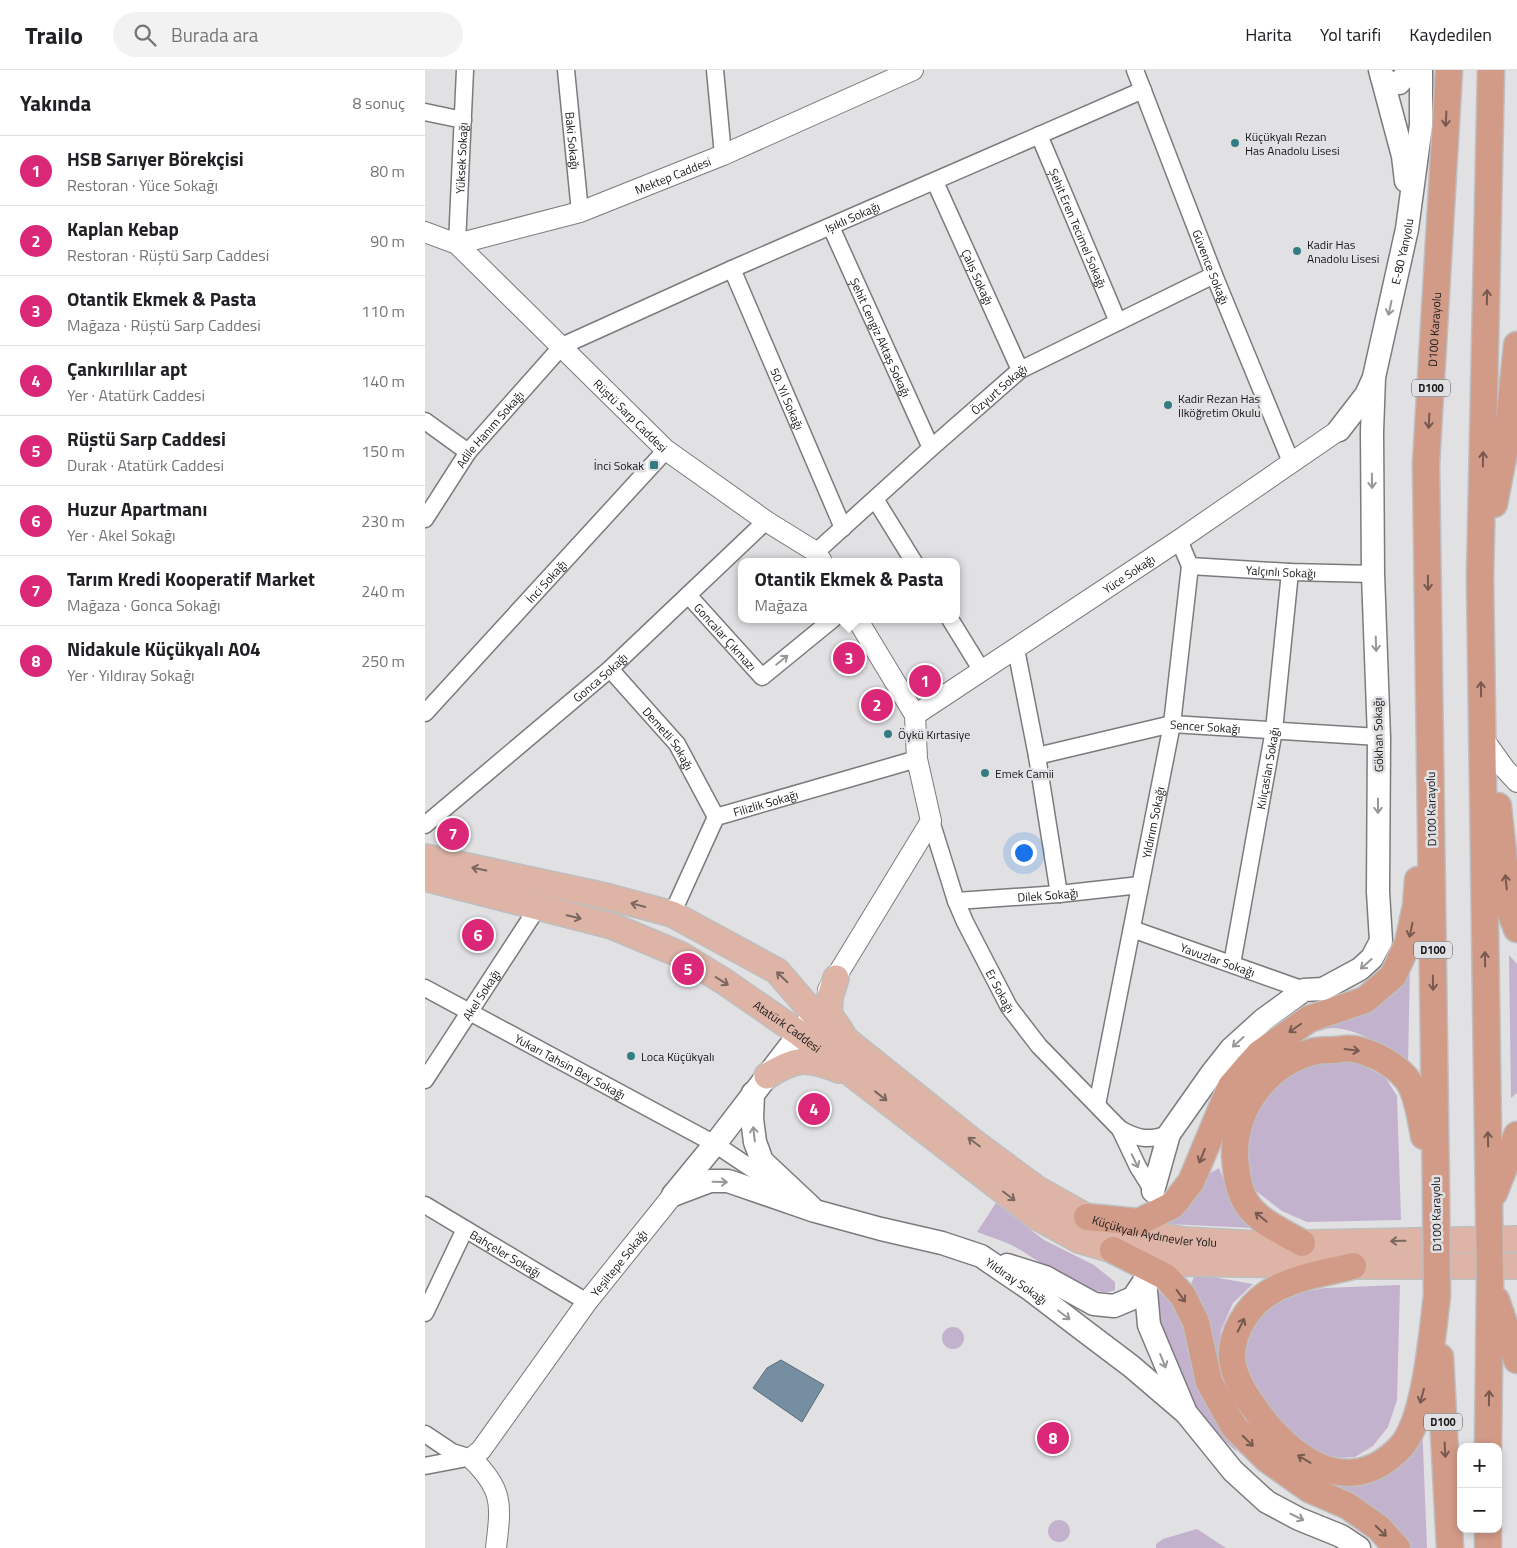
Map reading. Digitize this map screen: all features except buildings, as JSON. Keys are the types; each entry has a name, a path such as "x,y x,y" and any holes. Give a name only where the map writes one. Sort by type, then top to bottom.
{"highway":[{"name":"D100 Karayolu","path":"1449,70 1426,464 1431,707 1437,1296 1449,1548"},
{"path":"1488,1443 1490,1283 1480,578 1491,70"},
{"path":"1480,578 1508,432 1517,345"},
{"path":"1087,1217 1139,1222 1173,1205 1191,1182 1231,1086 1259,1054 1309,1019 1365,1000 1393,976 1408,943 1416,906 1431,707"},
{"path":"1482,737 1496,784 1509,909 1517,929"},
{"path":"1303,1243 1274,1228 1247,1204 1242,1194 1236,1170 1235,1140 1243,1112 1256,1090 1285,1062 1317,1051 1353,1048 1382,1058 1407,1079 1418,1104 1435,1193"},
{"path":"1489,1205 1517,1135"},
{"path":"1113,1250 1166,1277 1183,1296 1196,1322 1209,1382 1234,1427 1268,1460 1309,1489 1349,1506 1379,1528 1397,1548"},
{"path":"1353,1266 1285,1284 1266,1294 1252,1308 1241,1324 1234,1341 1232,1358 1234,1369 1248,1398 1262,1420 1277,1438 1297,1455 1315,1466 1336,1472 1352,1473 1367,1470 1381,1463 1400,1449 1412,1426 1423,1392 1437,1296"},
{"path":"1490,1283 1517,1360"},
{"path":"1488,1533 1488,1548"}],"main road":[{"path":"1381,73 1390,83 1399,83 1407,70"},
{"name":"E-80 Yanyolu","path":"1372,432 1374,377 1409,216 1421,125 1421,70"},
{"path":"1381,73 1403,156 1409,216"},
{"path":"1339,430 1367,395 1374,377"},
{"path":"1339,430 1355,428 1372,432"},
{"name":"Gökhan Sokağı","path":"1304,990 1323,989 1360,969 1372,958 1381,941 1378,892 1379,737 1373,574 1372,432"},
{"name":"Atatürk Caddesi","path":"425,857 605,896 671,914 777,971 815,1014 850,1043"},
{"name":"Atatürk Caddesi","path":"425,878 612,926 681,956 725,982 800,1034 1037,1218 1079,1240 1113,1250"},
{"path":"836,978 830,997 829,1014 850,1043"},
{"path":"1153,1191 1169,1134 1212,1073 1231,1049 1263,1020 1304,990"},
{"path":"800,1034 815,1014"},
{"name":"Yeşiltepe Sokağı","path":"673,1195 800,1034"},
{"name":"Küçükyalı Aydınevler Yolu","path":"850,1043 971,1140 1037,1189 1087,1217 1130,1230 1183,1240 1258,1244 1517,1239"},
{"path":"760,1084 786,1064 803,1060 827,1065 855,1076"},
{"name":"Yıldıray Sokağı","path":"760,1084 752,1119 755,1142 762,1161 815,1211"},
{"name":"Yıldıray Sokağı","path":"673,1195 710,1181 728,1182 815,1211 942,1243 981,1256 1031,1290 1131,1366 1187,1413"},
{"name":"Küçükyalı Aydınevler Yolu","path":"1113,1250 1185,1263 1517,1266"},
{"path":"981,1256 1045,1277 1094,1304 1114,1306 1133,1298 1145,1280 1149,1325 1187,1413 1233,1472 1267,1502 1341,1536 1359,1548"}],"street":[{"name":"Yüksek Sokağı","path":"457,244 465,70"},
{"name":"Baki Sokağı","path":"567,70 580,212"},
{"path":"715,70 723,155"},
{"name":"Mektep Caddesi","path":"457,244 580,212 723,155 913,70"},
{"name":"Güvence Sokağı","path":"1135,70 1214,275 1291,462"},
{"name":"Işıklı Sokağı","path":"562,346 732,269 1143,90"},
{"path":"425,112 463,120"},
{"name":"Şehit Eren Tecimel Sokağı","path":"1039,136 1118,322"},
{"name":"Çalış Sokağı","path":"935,182 1020,370"},
{"name":"Şehit Cengiz Aktaş Sokağı","path":"831,227 931,448"},
{"path":"425,232 457,244"},
{"name":"Rüştü Sarp Caddesi","path":"457,244 666,450 819,557"},
{"name":"50. Yıl Sokağı","path":"732,269 843,528"},
{"name":"Özyurt Sokağı","path":"819,557 843,528 1020,370 1214,275"},
{"name":"Adile Hanım Sokağı","path":"425,519 468,452 562,346"},
{"path":"425,421 468,452"},
{"name":"Yüce Sokağı","path":"915,715 1179,540 1339,430"},
{"name":"İnci Sokağı","path":"425,713 666,450"},
{"path":"875,499 912,558"},
{"name":"Gonca Sokağı","path":"425,825 609,668 766,521"},
{"name":"Yıldırım Sokağı","path":"1097,1105 1172,724 1190,566 1179,540"},
{"name":"Yalçınlı Sokağı","path":"1190,566 1290,572 1373,574"},
{"name":"Kılıçaslan Sokağı","path":"1232,964 1274,730 1290,572"},
{"name":"Goncalar Çıkmazı","path":"688,595 761,677 828,623"},
{"path":"815,1014 931,821 917,759 915,715 859,623"},
{"path":"952,623 982,671"},
{"path":"1016,649 1037,756 1059,894"},
{"name":"Demetli Sokağı","path":"609,668 677,744 716,817"},
{"name":"Sencer Sokağı","path":"1037,756 1172,724 1379,737"},
{"path":"1482,737 1517,782"},
{"name":"Filizlik Sokağı","path":"671,914 716,817 917,759"},
{"name":"Er Sokağı","path":"931,821 956,901 1009,1007 1039,1046 1120,1129 1137,1138 1161,1137 1169,1134"},
{"name":"Dilek Sokağı","path":"956,901 1140,886"},
{"name":"Akel Sokağı","path":"425,1080 538,907"},
{"name":"Yavuzlar Sokağı","path":"1132,929 1304,990"},
{"name":"Yukarı Tahsin Bey Sokağı","path":"425,988 715,1144"},
{"name":"Er Sokağı","path":"1120,1129 1138,1167 1153,1191"},
{"name":"Yıldıray Sokağı","path":"715,1144 815,1211"},
{"name":"Yeşiltepe Sokağı","path":"471,1458 481,1450 587,1302 673,1195"},
{"name":"Bahçeler Sokağı","path":"425,1205 587,1302"},
{"path":"425,1313 465,1229"},
{"path":"425,1434 452,1452 471,1458 483,1469 497,1493 500,1508 496,1548"},
{"path":"425,1466 471,1458"}],"shaded area":[{"path":"1509,955 1517,964 1517,1093 1511,1098"},
{"path":"1410,964 1408,1063 1374,1041 1355,1032 1330,1028 1293,1039"},
{"path":"1333,1058 1360,1064 1385,1077 1397,1096 1401,1220 1307,1222 1282,1211 1256,1191 1243,1168 1253,1120 1267,1097 1282,1079 1304,1065"},
{"path":"1219,1168 1228,1191 1254,1228 1167,1224 1196,1191 1205,1176"},
{"path":"996,1203 1044,1240 1094,1265 1115,1282 1115,1290 1105,1292 1079,1285 1026,1253 1002,1241 977,1232"},
{"path":"1195,1274 1253,1284 1233,1303 1221,1330 1216,1376 1188,1292"},
{"path":"1400,1285 1397,1400 1388,1427 1373,1446 1355,1457 1335,1458 1313,1454 1283,1435 1243,1370 1241,1347 1253,1318 1292,1294 1325,1288"},
{"path":"1151,1287 1170,1299 1177,1309 1186,1330 1187,1350 1199,1383 1216,1417 1237,1452 1216,1433 1192,1401 1157,1319"},
{"path":"953,1327 961,1330 964,1338 961,1346 953,1349 945,1346 942,1338 945,1330"},
{"path":"1422,1423 1427,1548 1408,1548 1319,1486 1320,1477 1347,1479"},
{"path":"1059,1520 1067,1523 1070,1531 1067,1539 1059,1542 1051,1539 1048,1531 1051,1523"},
{"path":"1197,1529 1226,1548 1156,1548 1156,1544 1163,1539"}],"water":[{"path":"781,1360 824,1385 802,1422 753,1388 767,1368"}],"place":[{"name":"Küçükyalı Rezan Has Anadolu Lisesi","path":"1235,143"},
{"name":"Kadir Has Anadolu Lisesi","path":"1297,251"},
{"name":"Kadir Rezan Has İlköğretim Okulu","path":"1168,405"},
{"name":"İnci Sokak","path":"654,465"},
{"name":"Otantik Ekmek & Pasta","path":"849,658"},
{"name":"HSB Sarıyer Börekçisi","path":"925,681"},
{"name":"Kaplan Kebap","path":"877,705"},
{"name":"Öykü Kırtasiye","path":"888,734"},
{"name":"Emek Camii","path":"985,773"},
{"name":"Tarım Kredi Kooperatif Market","path":"453,834"},
{"name":"Huzur Apartmanı","path":"478,935"},
{"name":"Rüştü Sarp Caddesi","path":"688,969"},
{"name":"Loca Küçükyalı","path":"631,1056"},
{"name":"Çankırılılar apt","path":"814,1109"},
{"name":"Nidakule Küçükyalı A04","path":"1053,1438"}]}
